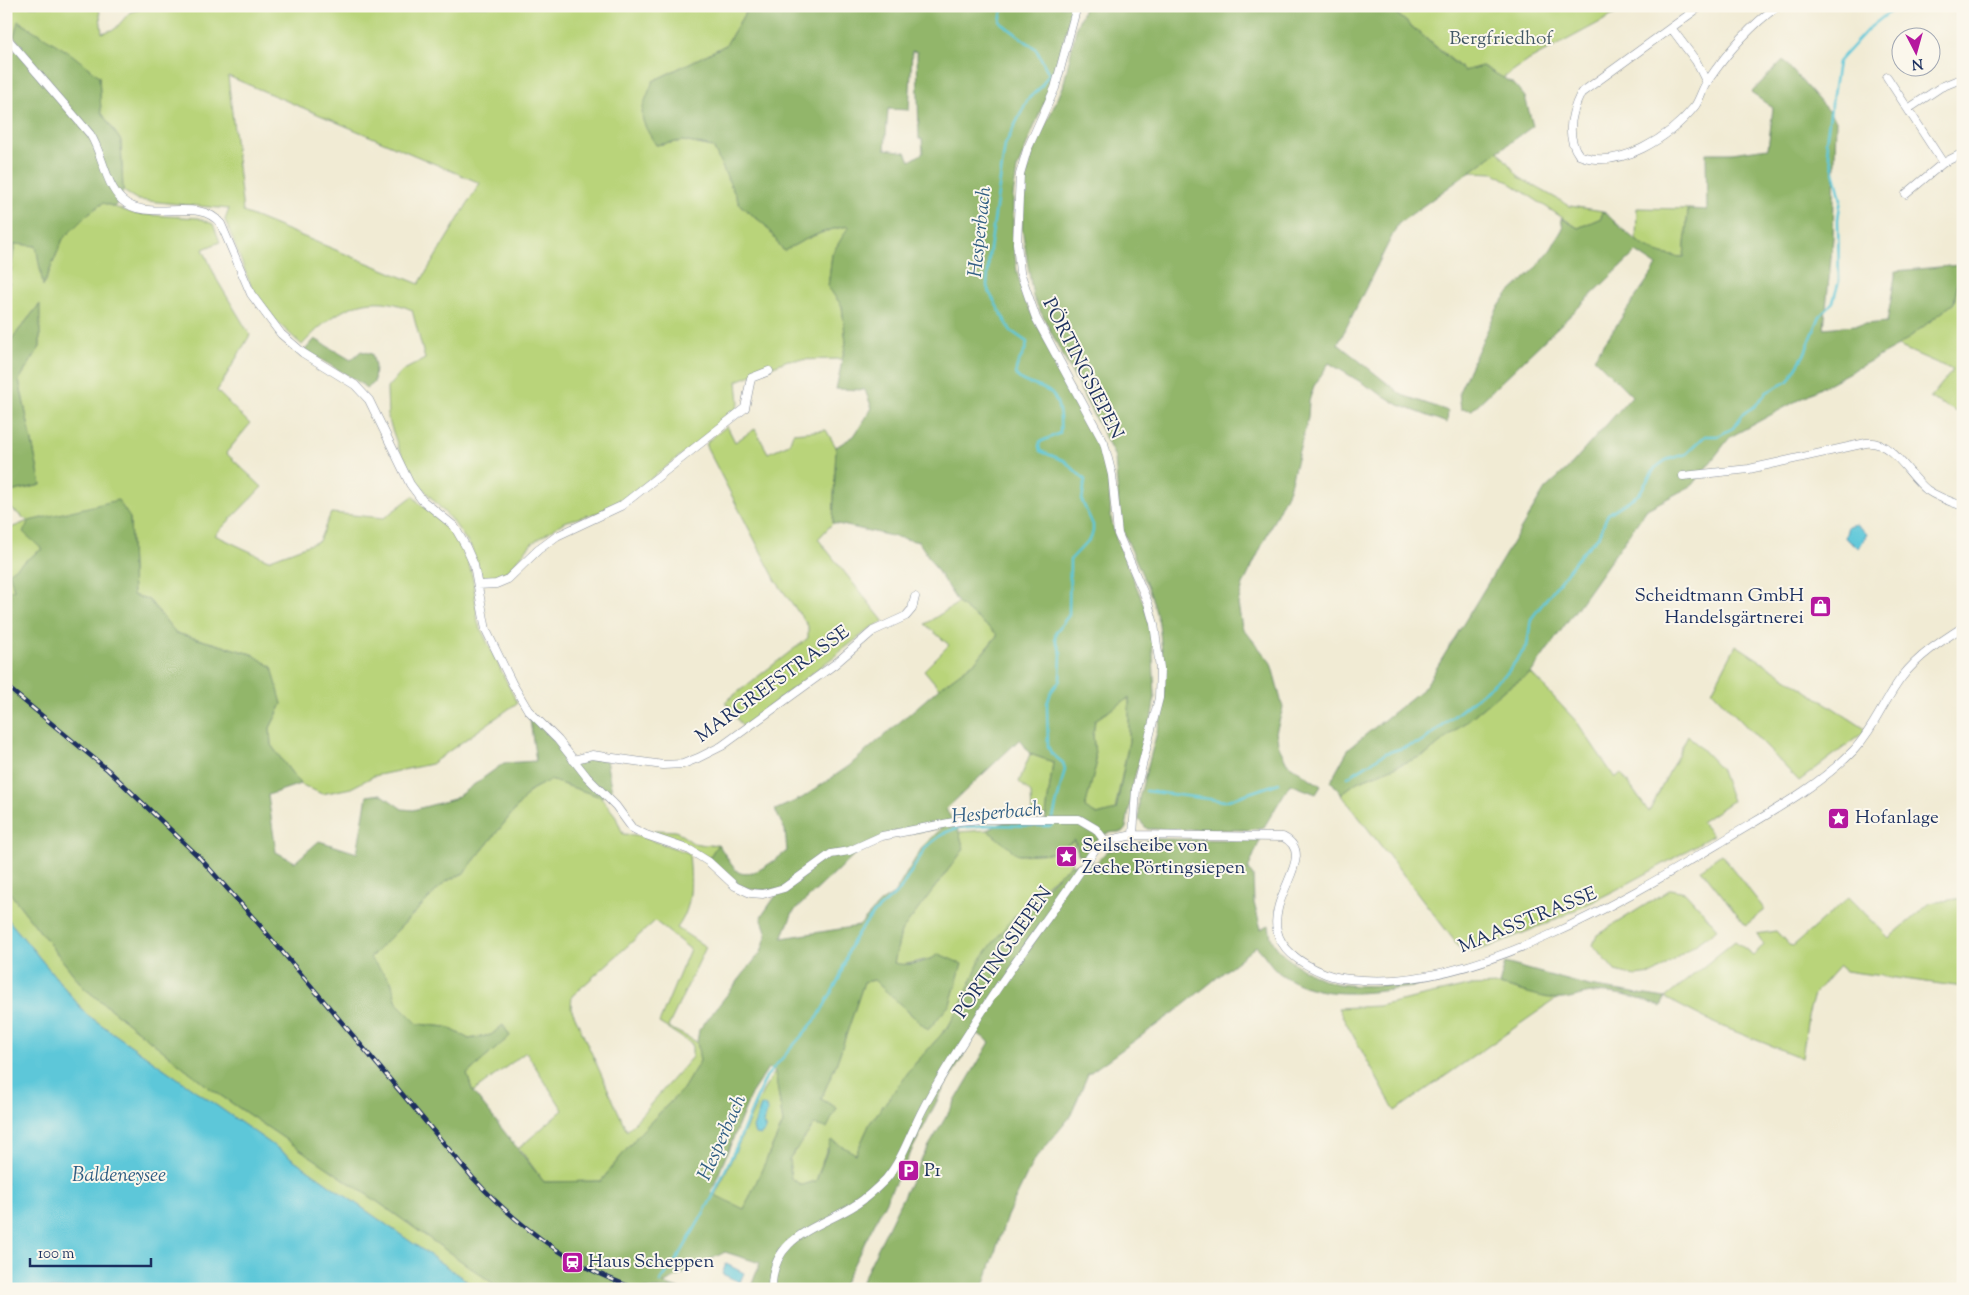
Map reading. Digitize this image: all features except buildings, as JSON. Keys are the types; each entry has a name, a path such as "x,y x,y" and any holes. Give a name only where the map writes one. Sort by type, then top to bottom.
{"street":[{"name":"PÖRTINGSIEPEN","path":"1077,6 1055,88 1027,150 1020,174 1018,250 1020,272 1036,318 1104,443 1112,475 1118,534 1148,603 1154,624 1160,668 1159,698 1136,788 1133,835"},
{"path":"1701,6 1581,94 1573,108 1570,138 1578,155 1590,160 1602,161 1627,154 1660,137 1696,105 1707,82 1752,29 1778,6"},
{"path":"1672,29 1696,61 1707,82"},
{"path":"6,37 90,134 100,152 114,189 124,202 145,209 204,213 220,222 251,294 281,334 303,353 355,385 369,400 410,484 422,500 454,526 465,545 474,565 486,630 512,684 528,710 616,806 632,828 646,835 690,850 709,862 734,886 750,893 763,894 784,888 826,856 836,852 849,851 882,836 959,821 1083,820 1096,829 1105,841 1133,835"},
{"path":"1887,77 1943,163"},
{"path":"1908,109 1942,87 1963,78"},
{"path":"1906,194 1943,163 1963,153"},
{"path":"478,585 496,584 508,579 538,550 557,536 621,506 744,408 751,378 768,371"},
{"path":"1683,476 1749,469 1873,443 1884,446 1926,490 1963,506"},
{"name":"MARGREFSTRASSE","path":"573,760 592,755 663,765 683,764 698,758 722,746 835,664 873,630 906,616 912,609 915,597"},
{"name":"MAASSTRASSE","path":"1133,835 1283,837 1292,842 1296,855 1294,866 1276,913 1275,924 1278,937 1285,948 1297,960 1328,975 1370,980 1424,976 1452,970 1497,955 1582,920 1680,867 1803,790 1853,750 1873,725 1901,678 1914,663 1934,646 1963,627"},
{"name":"PÖRTINGSIEPEN","path":"772,1289 772,1278 775,1268 780,1256 790,1242 806,1230 857,1204 887,1177 902,1156 923,1108 981,1012 1097,846 1105,841"}],"green space":[{"path":"6,6 99,6 102,33 115,29 130,12 152,6 749,6 726,45 653,81 656,145 683,141 713,147 740,205 765,225 784,251 816,235 832,229 850,226 832,254 828,287 842,306 846,343 842,359 788,360 737,381 739,403 734,414 622,501 600,512 564,522 532,543 509,570 497,576 482,578 471,547 454,523 419,484 399,449 388,418 387,388 402,371 425,359 412,310 396,304 380,302 352,307 326,322 302,345 275,320 253,291 225,220 229,209 138,200 123,191 121,141 101,112 99,76 19,21 14,37 6,27","holes":["228,76 480,183 419,284 243,212"]},
{"path":"749,6 1073,6 1052,83 1017,169 1013,196 1013,241 1017,272 1024,299 1101,447 1108,471 1111,518 1115,535 1145,607 1152,635 1155,696 1151,721 1134,779 1126,828 1123,832 1108,833 1100,837 1085,857 1078,854 1075,840 1054,853 1018,855 987,830 1004,822 1045,822 1053,762 1030,754 1020,739 946,809 959,832 964,849 901,932 894,963 918,963 939,954 962,964 950,1004 928,1030 874,980 864,982 837,1062 821,1099 837,1108 827,1128 814,1125 789,1159 791,1179 802,1185 816,1181 831,1140 856,1154 870,1123 913,1066 948,1027 964,998 980,960 1009,922 1071,865 1097,862 1107,851 1153,839 1260,840 1248,869 1253,876 1254,903 1261,929 1269,925 1272,940 1283,954 1311,974 1339,984 1369,986 1418,983 1413,987 1361,993 1326,992 1293,982 1278,972 1256,946 1176,1011 1088,1074 1070,1117 1033,1162 1007,1216 983,1289 858,1289 923,1156 990,1042 977,1033 941,1093 841,1289 750,1289 760,1263 725,1252 663,1284 679,1289 501,1289 372,1198 211,1089 84,988 6,888 6,590 14,590 9,572 42,549 23,532 29,521 118,500 130,518 133,595 149,600 176,633 252,654 272,667 282,704 270,728 271,745 300,784 268,795 276,852 295,862 319,841 357,853 367,796 381,794 402,809 413,810 454,799 504,763 536,761 529,714 556,743 572,765 587,759 606,760 612,792 601,797 550,780 531,790 464,873 445,882 370,958 391,981 397,1003 418,1024 447,1027 469,1039 491,1035 503,1025 510,1036 467,1074 473,1092 544,1182 601,1181 639,1134 683,1089 700,1061 697,1042 699,1030 761,952 767,934 761,917 777,894 776,889 754,890 745,888 731,880 709,858 718,844 733,867 741,873 755,872 782,855 787,851 785,830 775,810 802,798 849,766 939,688 976,661 998,635 958,603 919,542 833,523 836,447 854,436 872,408 865,390 836,389 846,343 842,306 828,287 832,254 849,226 815,235 784,251 765,225 740,205 713,147 683,141 656,145 645,127 642,114 643,108 653,81 726,45","holes":["912,51 917,52 919,139 922,139 923,153 910,161 906,152 885,149 888,109 909,110","1129,698 1129,741 1116,810 1097,815 1085,808 1096,765 1093,735 1095,720","942,828 923,846 894,894 881,902 859,926 782,938 793,912 855,854 884,837","768,1068 775,1072 783,1123 744,1209 711,1193 751,1094"]},
{"path":"1085,6 1392,6 1391,9 1464,71 1482,66 1514,84 1525,97 1533,126 1398,224 1338,344 1402,395 1448,411 1447,423 1399,405 1329,363 1314,386 1309,401 1308,418 1289,489 1243,585 1238,604 1242,627 1271,663 1283,708 1276,732 1279,747 1287,763 1321,786 1316,794 1290,784 1264,827 1249,830 1147,829 1139,820 1139,798 1164,707 1164,668 1159,624 1151,595 1120,524 1115,457 1033,297 1022,228 1024,184 1033,151 1063,87 1077,25"},
{"name":"Bergfriedhof","path":"1392,6 1630,6 1524,63 1503,78 1482,66 1465,71 1390,8"},
{"path":"18,21 70,53 99,76 101,112 121,141 123,191 115,207 103,203 89,213 63,239 43,286 36,246 15,244 6,303 6,60 21,45 14,37"},
{"path":"1783,60 1836,120 1833,238 1824,328 1887,322 1896,271 1961,265 1954,303 1898,346 1730,437 1693,485 1647,509 1531,673 1503,691 1427,754 1357,782 1341,794 1331,781 1349,748 1425,687 1545,489 1568,468 1632,396 1594,358 1657,266 1636,252 1472,410 1461,409 1459,392 1497,309 1507,295 1534,270 1551,249 1563,228 1561,218 1578,228 1601,218 1603,211 1639,243 1659,253 1684,257 1688,209 1707,210 1706,153 1732,153 1768,148 1773,108 1751,93"},
{"path":"1498,151 1520,178 1570,206 1603,211 1601,218 1578,228 1495,173 1470,172"},
{"path":"103,203 135,214 198,218 213,224 220,242 203,249 217,280 250,335 217,391 250,424 226,453 262,487 215,535 268,560 319,541 331,513 384,518 413,496 420,504 444,522 466,554 473,579 478,623 517,703 431,764 374,776 351,788 322,794 300,784 271,745 270,728 282,704 252,654 176,633 149,600 133,595 130,518 42,549 10,572 14,590 6,590 6,530 28,521 6,505 6,472 10,492 41,485 19,380 40,347 39,305 6,346 6,303 14,243 36,246 44,285 63,239 89,213"},
{"path":"1637,208 1688,209 1684,257 1658,253 1636,240"},
{"path":"1961,265 1963,265 1963,415 1930,398 1953,370 1898,346 1954,303"},
{"path":"40,304 40,347 19,380 41,485 10,492 6,472 6,346"},
{"path":"315,339 351,360 361,351 372,354 375,366 374,383 366,389 362,384 305,350"},
{"path":"727,426 735,442 755,429 768,453 789,444 793,433 826,430 836,447 833,523 818,539 884,622 872,627 743,727 725,702 808,638 808,626 776,581 706,446 708,441"},
{"path":"958,603 998,634 976,661 939,688 924,670 949,645 925,624"},
{"path":"1736,645 1867,730 1799,781 1712,691"},
{"path":"1531,673 1577,722 1615,778 1621,773 1649,812 1688,735 1720,768 1732,801 1701,822 1713,835 1666,863 1593,902 1543,925 1491,946 1463,952 1341,794 1357,782 1427,754 1503,691"},
{"path":"1129,697 1129,741 1115,810 1097,815 1084,808 1096,765 1093,735 1095,720"},
{"path":"1030,754 1053,762 1046,815 1032,816 1031,793 1019,782"},
{"path":"550,780 601,797 615,815 623,834 636,835 689,853 691,882 689,901 677,928 706,947 668,1027 697,1042 700,1061 683,1089 639,1134 601,1181 544,1182 519,1148 563,1110 526,1052 473,1092 467,1074 510,1036 503,1025 491,1035 469,1039 447,1027 418,1024 397,1003 391,981 370,958 445,882 464,873 531,790","holes":["655,921 690,949 659,1023 692,1044 692,1057 627,1131 571,1008 572,996"]},
{"path":"655,830 676,831 693,843 718,844 709,858 652,833"},
{"path":"987,830 1019,855 1054,853 1075,840 1071,865 1046,885 1009,922 948,1027 913,1066 870,1123 856,1154 827,1148 816,1181 802,1185 791,1179 789,1159 814,1125 837,1108 821,1099 837,1062 864,982 874,980 928,1030 950,1004 962,964 934,958 902,965 894,963 901,932 964,849 959,832"},
{"path":"1721,854 1765,910 1746,925 1701,869"},
{"path":"6,888 84,988 211,1089 372,1198 501,1289 478,1289 86,1014 6,917"},
{"path":"1671,889 1685,892 1718,929 1653,974 1635,976 1615,971 1593,945 1597,935"},
{"path":"1849,897 1889,938 1930,903 1963,898 1963,987 1845,971 1839,966 1814,994 1808,1016 1802,1058 1716,1024 1665,998 1735,941 1753,955 1764,945 1757,934 1776,931 1789,945 1793,946"},
{"path":"1505,963 1589,986 1665,998 1661,1007 1644,1000 1604,993 1586,994 1564,999 1542,997 1499,985"},
{"path":"1499,985 1556,999 1395,1111 1338,1008 1378,1006 1468,986"},
{"path":"775,1072 783,1123 744,1210 715,1196 763,1091"}],"water":[{"path":"1856,524 1867,534 1859,548 1845,538 1848,526"},
{"name":"Baldeneysee","path":"6,917 86,1014 478,1289 6,1289"},
{"path":"761,1106 765,1106 768,1110 763,1123 766,1129 761,1135 755,1134 753,1128"},
{"path":"726,1264 744,1273 740,1282 722,1274"}],"waterway":[{"name":"Hesperbach","path":"660,1282 681,1253 712,1198 766,1077 818,1017 839,979 851,944 874,913 900,890 926,847 944,833 957,828 987,825 1051,826 1065,769 1063,763 1051,753 1048,746 1047,704 1051,692 1060,680 1061,653 1055,638 1056,632 1069,615 1070,560 1091,538 1093,525 1082,501 1085,480 1065,461 1040,451 1040,442 1060,433 1059,408 1049,391 1025,382 1017,376 1016,367 1027,346 1027,342 1011,331 987,286 989,256 1005,145 1028,99 1040,88 1049,74 1036,49 1000,22 1003,6"},
{"path":"1348,777 1386,753 1422,742 1507,673 1527,646 1531,619 1580,555 1598,537 1608,514 1639,494 1655,468 1666,460 1686,454 1705,436 1718,436 1733,428 1744,413 1755,406 1767,392 1788,381 1804,355 1820,316 1833,302 1839,281 1838,219 1841,199 1826,141 1838,62 1868,29 1897,6"},
{"path":"1146,791 1225,801 1279,783"}],"railway":[{"path":"6,686 108,770 198,856 258,923 489,1195 524,1226 563,1254 604,1276 626,1285"}],"place":[{"name":"Scheidtmann GmbH Handelsgärtnerei","path":"1820,607"},
{"name":"Hofanlage","path":"1839,818"},
{"name":"Seilscheibe von Zeche Pörtingsiepen","path":"1066,857"},
{"name":"P1","path":"908,1171"},
{"name":"Haus Scheppen","path":"572,1262"}]}
